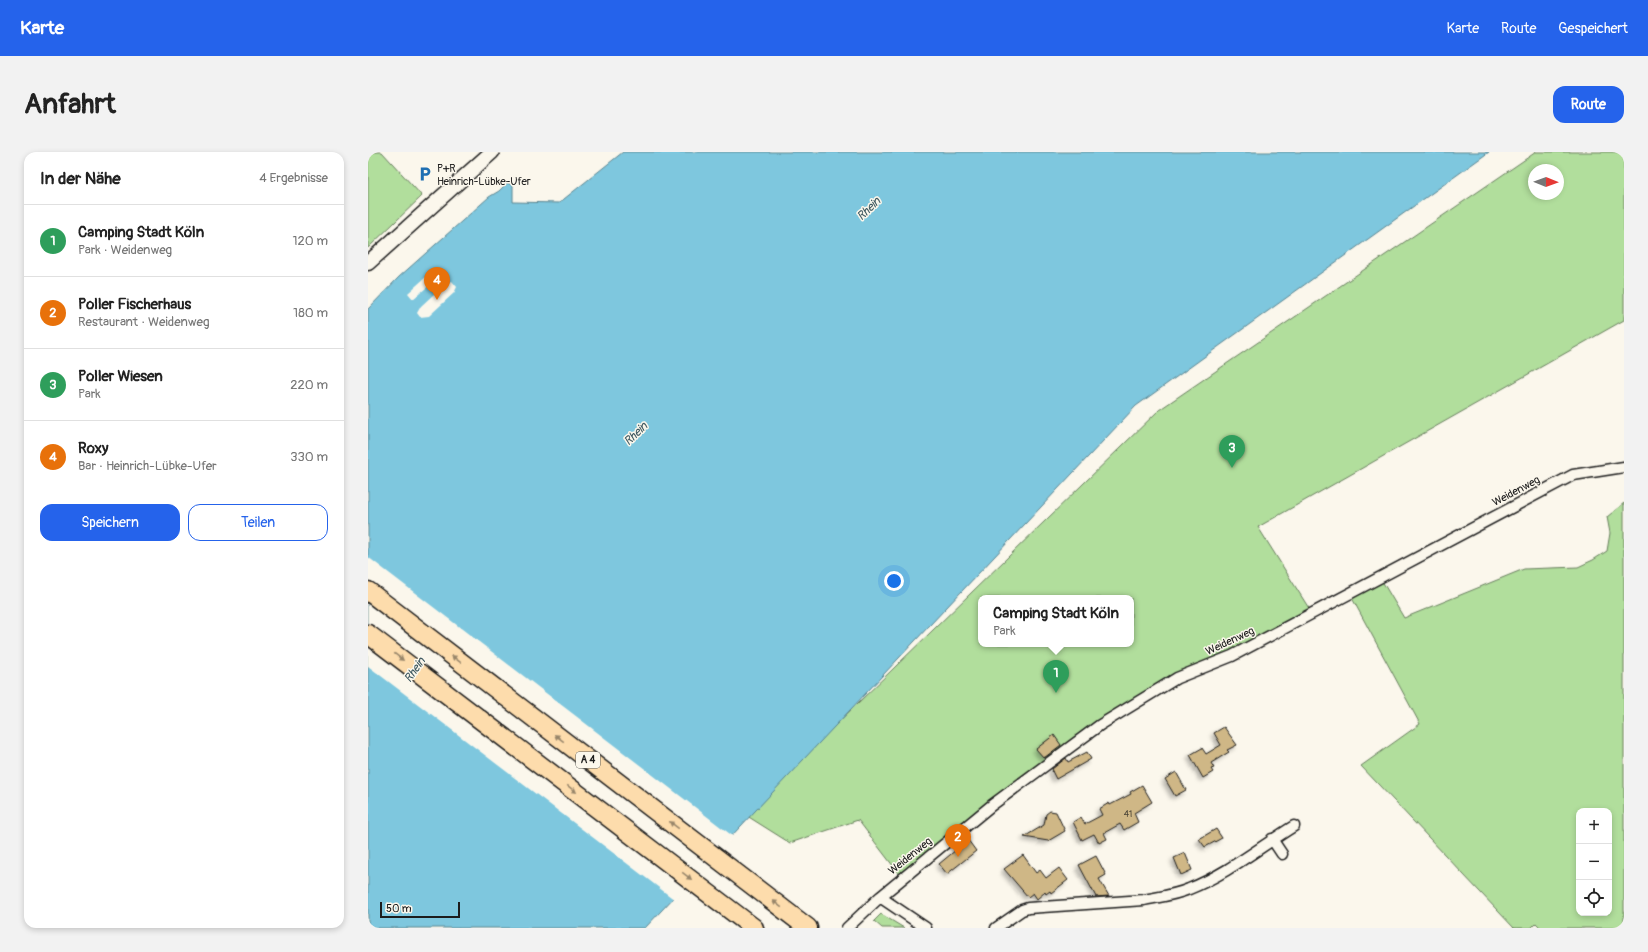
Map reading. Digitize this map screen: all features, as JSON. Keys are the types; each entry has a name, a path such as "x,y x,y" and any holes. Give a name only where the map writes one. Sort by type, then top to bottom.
{"highway":[{"name":"A 4","path":"368,591 808,928"},
{"path":"368,634 754,928"}],"main road":[{"path":"368,263 492,152"}],"street":[{"name":"Weidenweg","path":"847,928 880,897 992,805 1100,725 1177,678 1232,656 1573,475 1624,467"},
{"path":"996,928 1022,910 1028,908 1144,900 1188,890 1216,877 1294,826"},
{"path":"1272,839 1282,854"},
{"path":"880,897 926,928"}],"green space":[{"path":"368,152 382,152 422,196 368,248"},
{"path":"1536,152 1624,152 1624,320 1258,527 1310,610 1227,655 1168,679 900,875 858,820 790,843 744,814 1159,410"},
{"path":"1624,503 1624,928 1541,928 1536,923 1531,928 1514,928 1361,766 1420,724 1352,598 1382,581 1404,618 1524,569 1578,567 1607,551 1610,533 1607,517"},
{"path":"881,914 904,928 882,928 874,921"}],"water":[{"name":"Rhein","path":"623,152 1489,152 1136,406 645,928 368,928 368,309 399,277 489,197 499,191 507,183 513,185 513,202 559,203"}],"pier":[{"path":"426,277 432,283 413,299 408,293"},
{"path":"452,281 457,287 454,293 429,316 420,317 417,313 421,306 446,283"},
{"path":"368,557 734,837 675,900 368,666"}],"building":[{"path":"1224,727 1237,745 1227,750 1229,752 1211,763 1214,768 1211,769 1213,772 1203,778 1190,755 1202,748 1206,754 1221,745 1214,733"},
{"path":"1054,735 1061,745 1044,758 1036,749"},
{"path":"1087,752 1091,759 1056,779 1052,769 1066,758 1068,762"},
{"path":"1176,772 1186,790 1175,796 1165,779"},
{"path":"1142,785 1152,802 1134,813 1138,822 1124,830 1120,824 1104,833 1107,839 1099,843 1094,834 1082,840 1073,822 1081,817 1085,824 1102,815 1099,809 1131,794 1130,792"},
{"path":"1050,811 1056,812 1065,831 1048,841 1024,837 1044,825 1046,814"},
{"path":"1216,829 1222,838 1205,847 1199,839"},
{"path":"968,840 976,851 947,874 939,864"},
{"path":"1185,853 1192,870 1181,875 1174,858"},
{"path":"1023,855 1036,873 1040,870 1046,878 1059,868 1068,880 1051,893 1050,891 1046,894 1045,892 1037,899 1033,893 1028,897 1004,869"},
{"path":"1096,856 1106,875 1099,879 1109,896 1096,897 1079,865"}],"place":[{"name":"P+R Heinrich-Lübke-Ufer","path":"425,174"},
{"name":"Roxy","path":"437,300"},
{"name":"Poller Wiesen","path":"1232,468"},
{"name":"Camping Stadt Köln","path":"1056,693"},
{"name":"Poller Fischerhaus","path":"958,857"}]}
